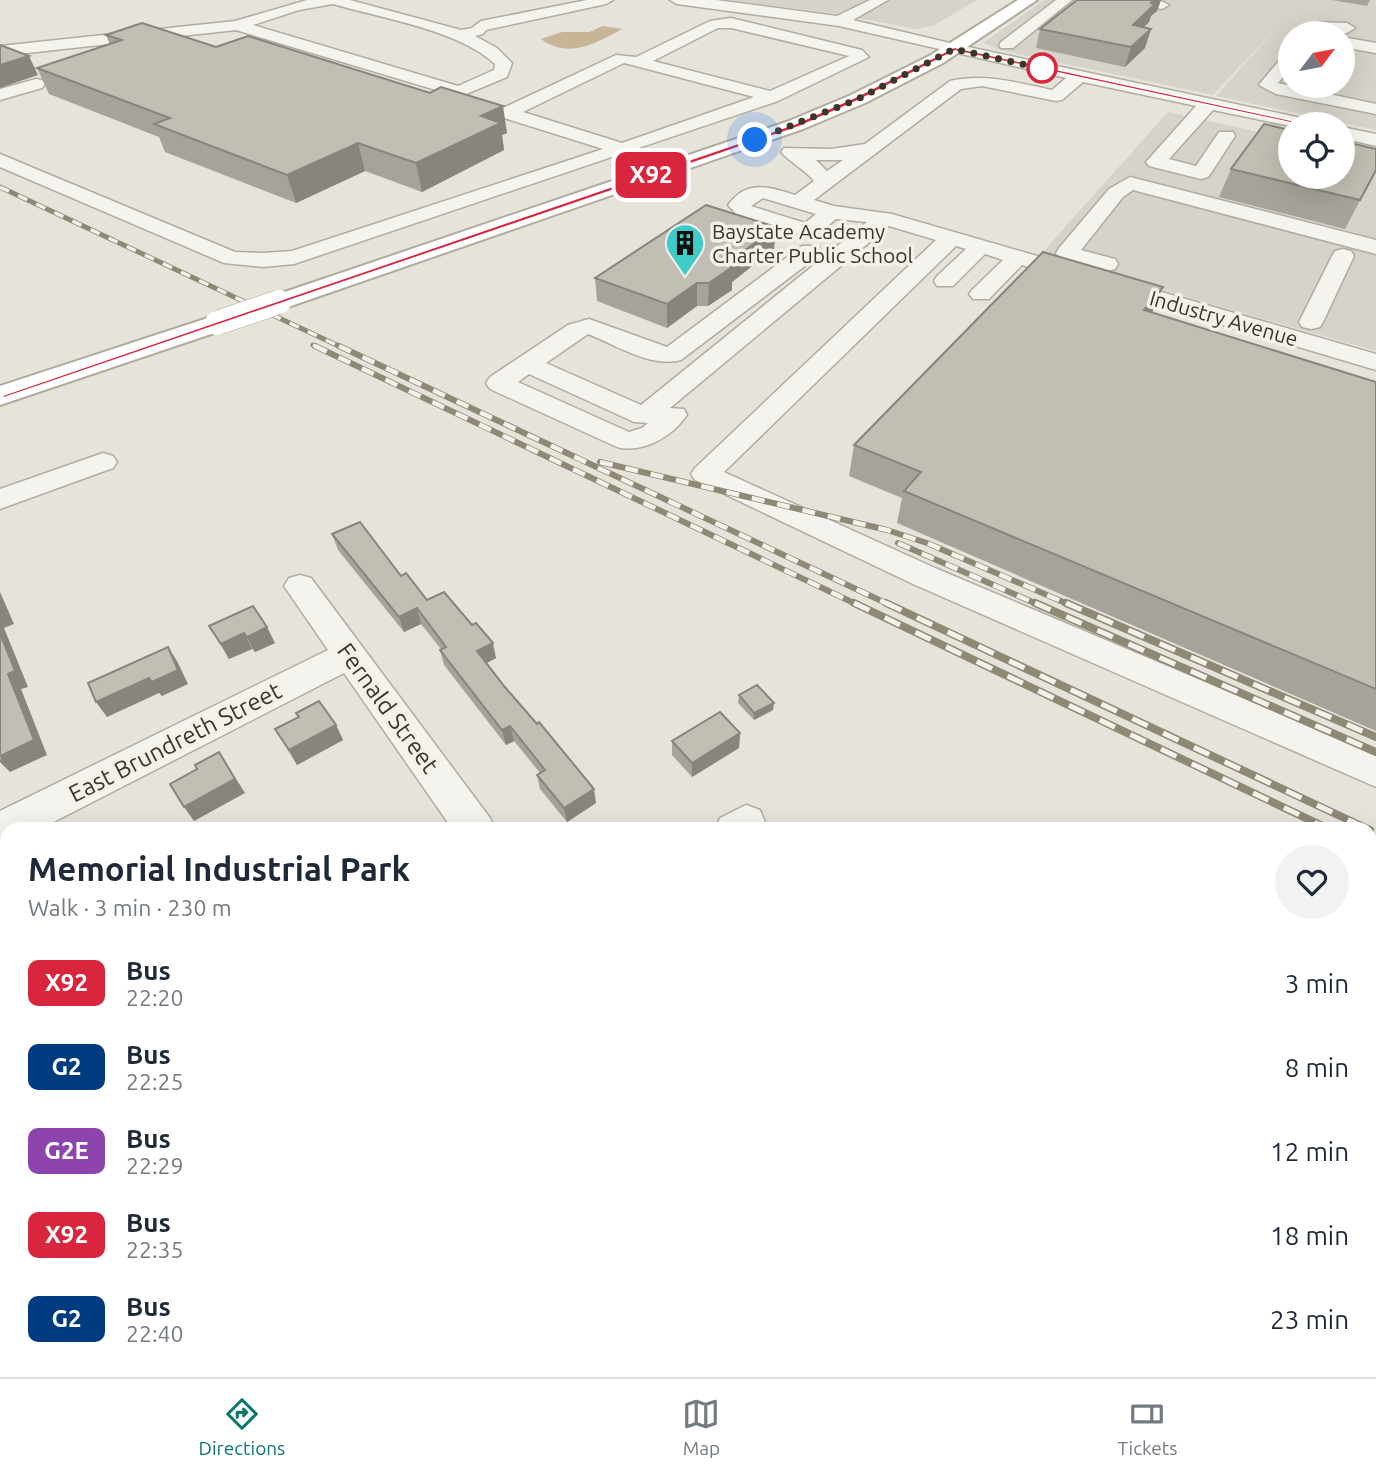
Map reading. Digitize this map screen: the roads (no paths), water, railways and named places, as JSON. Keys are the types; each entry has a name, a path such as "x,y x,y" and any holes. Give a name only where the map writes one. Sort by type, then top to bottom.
{"main road":[{"path":"270,298 778,117 944,46 1000,0"},
{"path":"0,396 210,318 755,140 858,99 944,46 1029,0"},
{"path":"0,379 210,318"}],"street":[{"path":"0,51 237,25 297,6 332,0 461,35 491,51 504,63 501,73 459,92 237,25"},
{"path":"461,35 478,31 489,32 507,27 512,22 606,0"},
{"path":"677,0 839,21 1278,118"},
{"path":"839,21 881,0"},
{"path":"1065,0 1007,45 1140,72 1124,86"},
{"path":"1136,0 1162,5"},
{"path":"630,60 705,3"},
{"path":"0,160 232,258 263,260 294,257 622,149 772,97 861,57 856,52 731,23 715,24 507,113 622,149"},
{"path":"1355,39 1376,48"},
{"path":"20,49 59,65"},
{"path":"630,60 772,97"},
{"path":"1278,73 1268,85 1278,89"},
{"path":"798,202 956,85 982,81 1056,96 1079,76"},
{"path":"0,95 36,84"},
{"path":"1321,98 1376,109"},
{"path":"1189,127 1233,137 1201,173 1156,162 1209,104"},
{"path":"1355,135 1376,139"},
{"path":"755,140 791,152 817,156 841,154 877,145"},
{"path":"791,152 813,167 824,180 824,185"},
{"path":"1376,247 1130,183 1116,192 1067,253 1376,341"},
{"name":"Industry Avenue","path":"832,212 807,230 743,211 738,205 760,191 832,212 894,221 1376,362"},
{"path":"857,215 672,355 659,354 589,326 562,340 499,383 627,441 652,434 894,221"},
{"path":"528,364 644,416 894,221"},
{"path":"951,239 705,474 924,576 1376,771"},
{"path":"945,281 981,247"},
{"path":"1311,323 1343,256"},
{"path":"981,294 1017,258"},
{"path":"562,340 681,387"},
{"path":"0,499 103,462"},
{"name":"Fernald Street","path":"300,586 470,822"},
{"name":"East Brundreth Street","path":"16,822 349,655"}],"railway":[{"path":"0,187 343,348"},
{"path":"315,346 858,605"},
{"path":"315,346 319,348"},
{"path":"339,346 890,605"},
{"path":"600,462 887,530 927,543 1070,605"},
{"path":"898,543 1039,605"},
{"path":"854,603 1314,822"},
{"path":"886,603 1353,822"},
{"path":"1035,603 1376,752"},
{"path":"1066,603 1376,737"}],"place":[{"name":"Baystate Academy Charter Public School","path":"685,277"}]}
